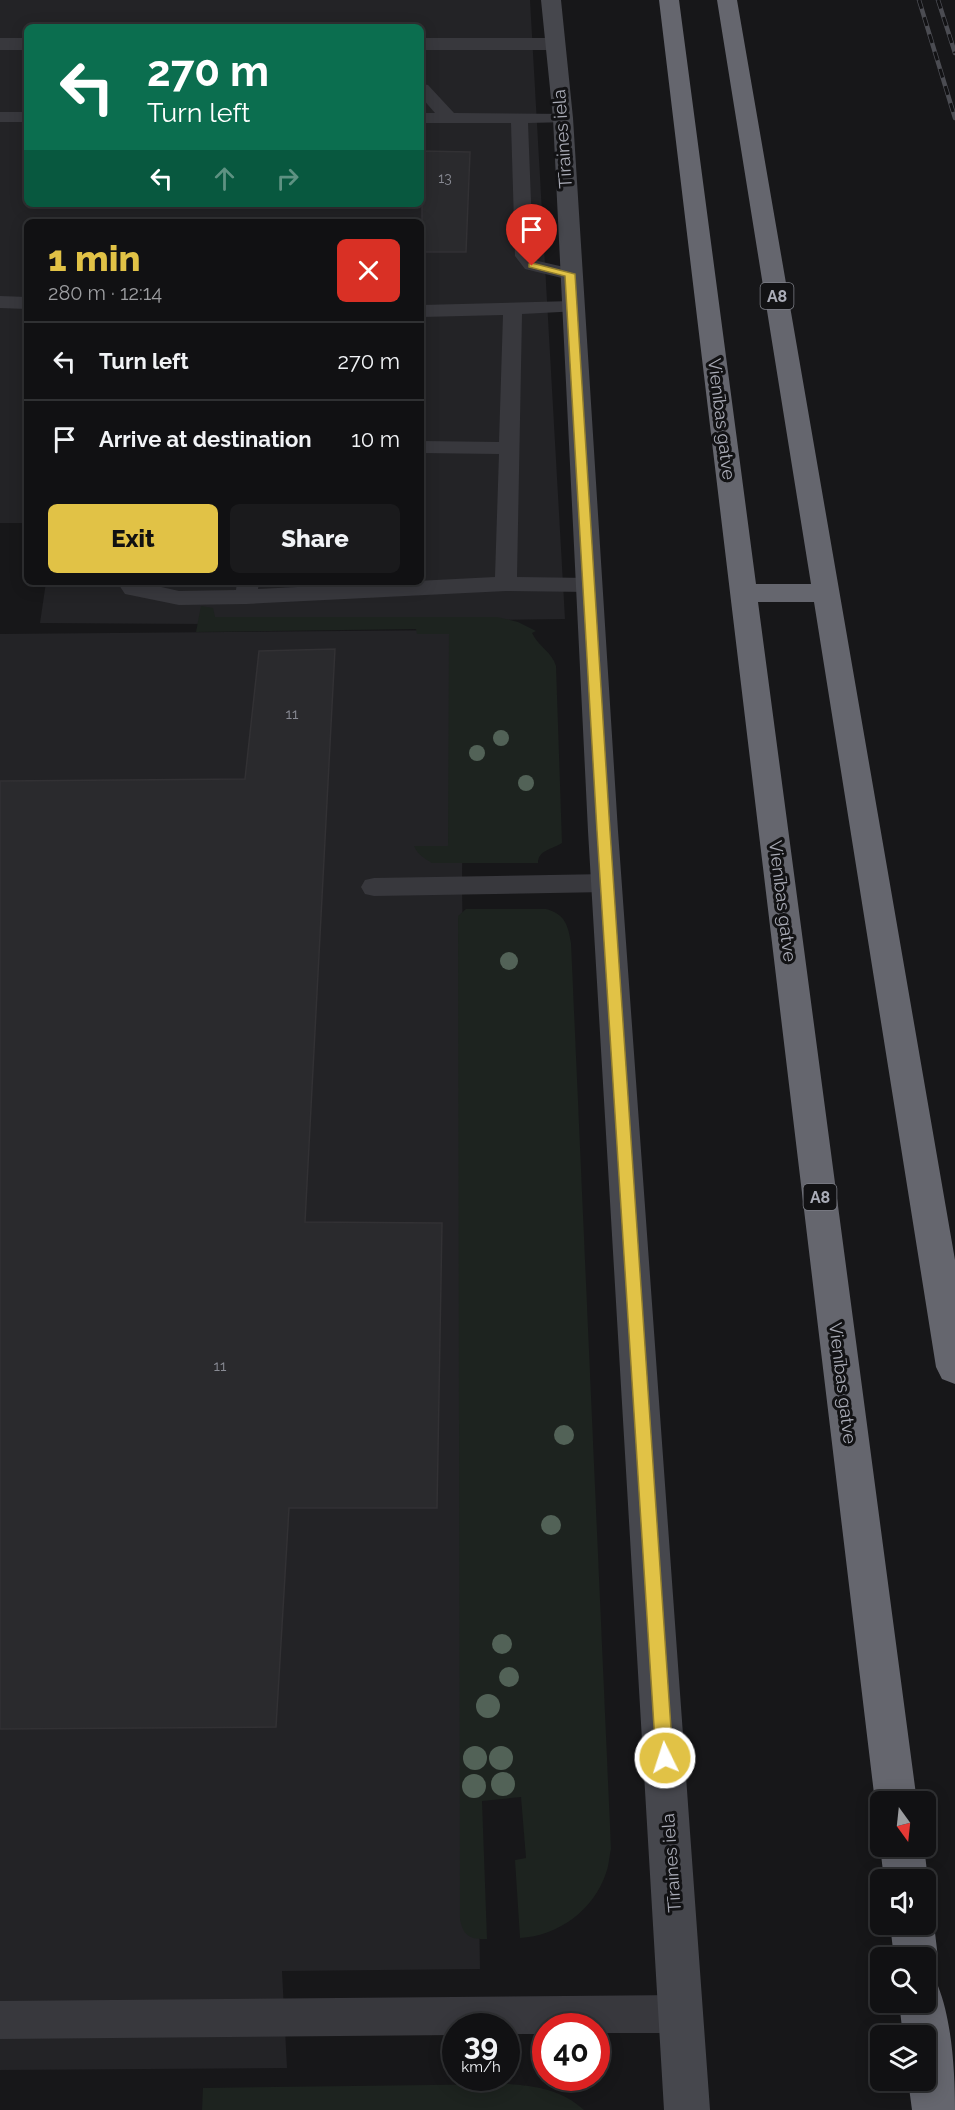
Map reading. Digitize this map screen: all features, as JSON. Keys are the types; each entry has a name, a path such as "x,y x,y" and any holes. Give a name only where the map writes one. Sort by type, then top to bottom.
{"highway":[{"name":"Vienības gatve","path":"669,0 895,1791"},
{"name":"A8","path":"728,0 955,1368"},
{"path":"744,593 826,593"},
{"path":"923,2013 935,2110"}],"street":[{"name":"Tīraines iela","path":"550,0 563,118 570,274 607,883 687,2110"},
{"path":"0,45 24,44"},
{"path":"424,44 554,44"}],"lane":[{"path":"424,91 450,119"},
{"path":"0,117 24,117"},
{"path":"424,118 563,118"},
{"path":"519,118 524,256 532,266 570,274"},
{"path":"0,302 24,303"},
{"path":"424,311 572,307"},
{"path":"506,584 513,309"},
{"path":"424,447 510,448"},
{"path":"130,585 133,589 179,598 247,590 506,584 590,585"},
{"path":"374,887 607,883"},
{"path":"0,2020 681,2014"}],"shaded area":[{"path":"0,0 530,0 565,619 204,624 40,623 46,585 424,585 424,219 24,219 24,523 0,523"},
{"path":"201,606 213,608 215,617 497,617 518,622 536,631 532,633 556,666 562,843 540,855 538,863 432,863 414,846 448,846 449,634 417,634 416,629 196,632"},
{"path":"464,630 462,887 480,1969 282,1971 287,2068 0,2070 0,634"},
{"path":"466,909 546,909 558,914 564,921 571,943 611,1849 607,1870 600,1886 584,1909 573,1919 548,1932 520,1938 515,1860 526,1858 521,1797 482,1801 487,1939 476,1939 469,1936 463,1929 460,1919 458,916"},
{"path":"442,2085 442,2091 520,2091 520,2085 532,2087 532,2091 551,2091 576,2103 584,2110 202,2110 203,2088"}],"building":[{"path":"424,151 470,152 466,252 424,252 424,219 422,219"},
{"path":"335,649 305,1222 442,1223 437,1508 289,1508 276,1727 0,1729 0,781 245,779 259,651"}],"railway":[{"path":"919,0 955,118"},
{"path":"938,0 955,53"}],"route":[{"path":"532,266 570,274 592,609 603,831 665,1758"}]}
